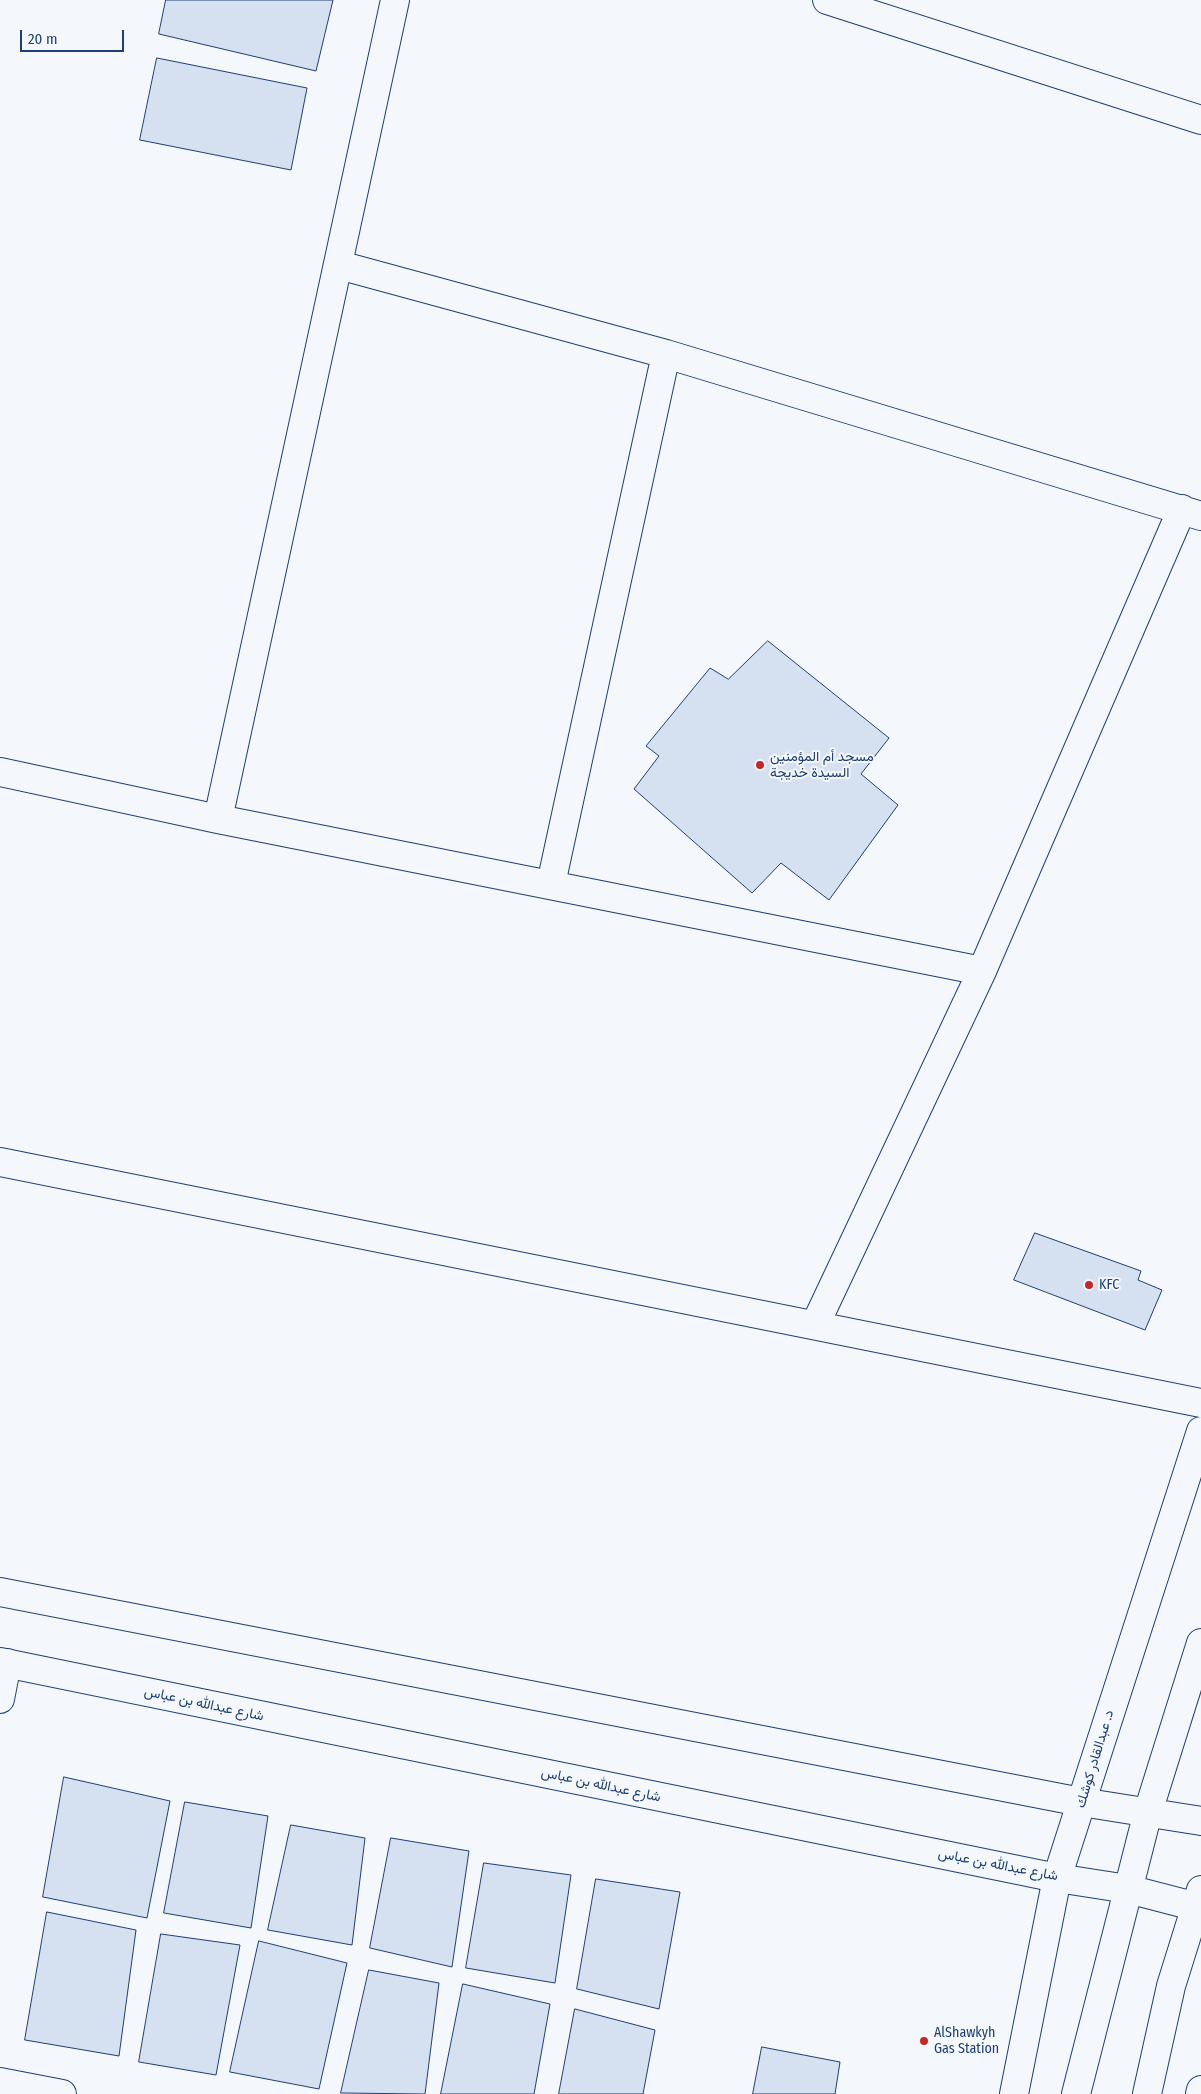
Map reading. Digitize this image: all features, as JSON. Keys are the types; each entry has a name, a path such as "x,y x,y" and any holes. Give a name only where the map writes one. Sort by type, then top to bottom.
{"street":[{"path":"218,819 395,0"},
{"path":"827,0 1201,120"},
{"path":"339,264 666,354 1192,512 982,971 815,1325"},
{"path":"551,884 666,354"},
{"path":"0,772 218,819 982,971"},
{"path":"0,1162 1201,1403"},
{"name":"د. عبدالقادر كوشك","path":"1014,2094 1057,1878 1201,1431"},
{"path":"0,1592 1082,1802 1201,1821"},
{"path":"1076,2094 1148,1812 1201,1643"},
{"path":"0,1699 3,1663"},
{"name":"شارع عبدالله بن عباس","path":"3,1663 1057,1878 1199,1901"},
{"path":"1147,2094 1171,1986 1199,1901"},
{"path":"0,2082 62,2094"},
{"path":"1200,2094 1201,2090"}],"building":[{"path":"166,0 333,0 316,71 159,34"},
{"path":"157,58 307,88 291,170 140,140"},
{"name":"مسجد أم المؤمنين السيدة خديجة","path":"768,641 889,738 861,774 898,805 829,900 781,863 752,893 634,789 659,756 646,746 710,668 728,679"},
{"name":"KFC","path":"1035,1233 1141,1271 1138,1280 1162,1290 1145,1330 1014,1280"},
{"path":"64,1777 170,1801 147,1918 43,1897"},
{"path":"185,1802 268,1816 251,1928 164,1913"},
{"path":"291,1825 365,1838 352,1945 268,1930"},
{"path":"391,1838 469,1851 452,1967 370,1948"},
{"path":"484,1863 571,1875 555,1983 466,1968"},
{"path":"596,1879 680,1892 659,2009 577,1989"},
{"path":"47,1912 136,1930 119,2056 25,2040"},
{"path":"161,1934 240,1945 216,2075 139,2062"},
{"path":"259,1941 347,1963 319,2089 230,2072"},
{"path":"369,1970 439,1983 425,2094 341,2093"},
{"path":"463,1984 550,2004 534,2094 441,2094"},
{"path":"575,2009 655,2030 643,2094 559,2094"},
{"path":"762,2047 840,2062 835,2094 753,2094"}],"place":[{"name":"مسجد أم المؤمنين السيدة خديجة","path":"760,765"},
{"name":"KFC","path":"1089,1285"},
{"name":"AlShawkyh Gas Station","path":"924,2041"}]}
